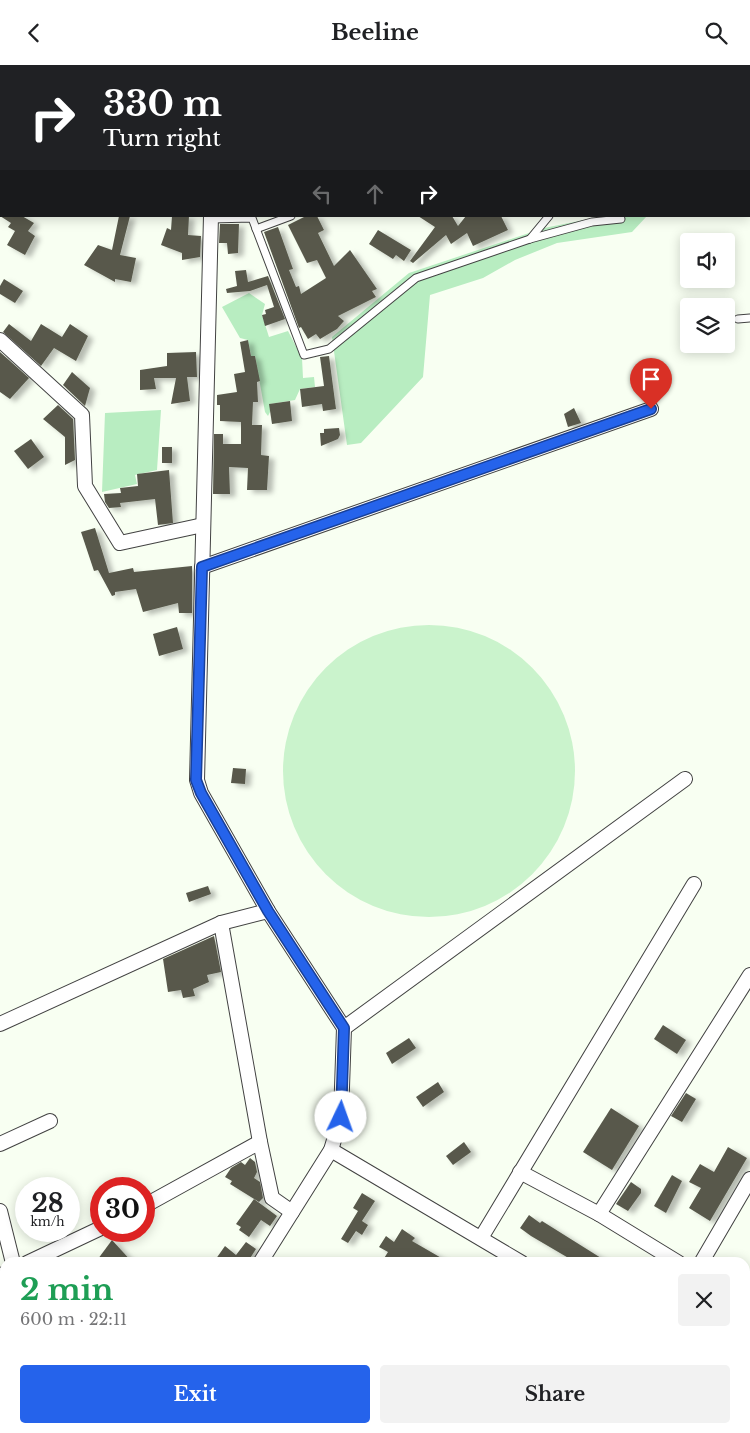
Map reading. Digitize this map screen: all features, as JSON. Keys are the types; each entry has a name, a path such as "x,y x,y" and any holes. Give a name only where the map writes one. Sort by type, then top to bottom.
{"street":[{"path":"211,218 196,780 201,793 268,911 344,1028 341,1117 331,1150 264,1257"},
{"path":"0,340 82,415 85,486 120,543 203,525"},
{"path":"202,567 651,409"},
{"path":"344,1028 685,779"},
{"path":"481,1238 694,885"},
{"path":"0,1024 221,923 268,911"},
{"path":"221,923 272,1198 292,1212"},
{"path":"599,1214 750,975"},
{"path":"0,1144 50,1121"},
{"path":"155,1200 260,1141"},
{"path":"331,1150 481,1238 510,1257"},
{"path":"520,1173 599,1214 669,1257"},
{"path":"704,1257 750,1179"},
{"path":"0,1211 12,1257"},
{"path":"41,1257 90,1233"}],"lane":[{"path":"256,229 288,217"},
{"path":"530,239 548,217"},
{"path":"211,218 252,218 304,355 330,349 416,279 530,239 592,222 621,219"},
{"path":"738,319 750,318"}],"green space":[{"path":"599,217 646,217 632,232 557,243 515,260 483,278 430,295 423,377 361,443 347,445 332,337 409,273 544,228"},
{"path":"249,293 265,304 262,315 269,337 288,331 302,358 303,378 314,377 315,387 300,389 295,400 270,404 268,416 265,412 255,356 251,356 248,340 240,338 222,307"},
{"path":"161,410 157,470 135,475 137,484 102,492 105,413"},
{"path":"429,625 457,628 485,637 510,650 532,668 550,690 563,715 572,743 575,771 572,799 563,827 550,852 532,874 510,892 485,905 457,914 429,917 401,914 373,905 348,892 326,874 308,852 295,827 286,799 283,771 286,743 295,715 308,690 326,668 348,650 373,637 401,628"}],"building":[{"path":"2,217 24,217 34,223 28,231 35,236 25,255 7,245 15,231 8,227 11,223"},
{"path":"119,217 130,217 120,255 136,258 131,282 115,279 115,282 84,265 98,245 112,250"},
{"path":"172,217 189,217 188,235 201,236 200,257 182,260 182,253 161,245 167,228 171,230"},
{"path":"304,217 318,217 324,230 318,233 334,266 350,250 377,289 372,291 376,297 338,316 344,321 337,329 320,339 316,334 308,339 301,327 299,328 264,232 278,227 293,269 289,270 296,287 299,286 301,294 326,278 317,260 307,263 288,225"},
{"path":"420,217 453,217 458,226 465,217 502,217 508,230 473,246 467,233 451,244 446,235 413,263 410,261 435,227"},
{"path":"220,224 239,224 238,253 228,254 227,243 219,243"},
{"path":"378,230 411,250 404,261 396,255 393,259 369,244"},
{"path":"246,270 248,282 268,276 285,319 265,326 262,315 266,314 265,310 274,307 267,285 250,291 227,293 226,289 237,286 235,271"},
{"path":"4,279 23,291 15,303 0,294 0,286"},
{"path":"9,324 31,341 41,324 62,337 70,324 88,336 76,361 54,348 41,366 3,332"},
{"path":"248,340 251,356 255,356 260,381 257,382 258,402 253,402 252,425 262,425 261,455 269,456 267,490 247,490 248,468 229,467 230,494 213,494 214,434 223,434 223,444 241,444 241,422 220,421 220,405 217,405 217,395 237,392 234,374 245,372 240,342"},
{"path":"0,352 29,378 10,399 0,392"},
{"path":"196,352 197,377 187,377 190,401 171,404 176,378 154,378 156,389 140,390 140,370 167,366 167,353"},
{"path":"329,356 336,409 323,411 322,404 302,407 300,389 324,386 320,357"},
{"path":"72,372 90,388 85,406 63,385"},
{"path":"290,401 292,421 272,424 269,404"},
{"path":"58,405 73,419 75,460 65,465 65,437 43,419"},
{"path":"574,408 581,423 568,427 564,414"},
{"path":"339,428 340,435 338,439 321,446 320,433 324,433 324,429"},
{"path":"31,439 44,457 28,469 14,451"},
{"path":"162,447 172,447 172,463 162,463"},
{"path":"169,470 173,523 158,525 155,499 120,503 121,507 109,508 105,502 104,494 121,493 120,488 138,486 137,474"},
{"path":"95,528 109,573 133,568 134,572 192,566 192,613 179,613 178,603 143,612 136,589 115,592 115,595 112,596 98,570 94,571 81,532"},
{"path":"177,627 183,649 159,656 153,634"},
{"path":"233,768 246,769 245,784 231,783"},
{"path":"208,886 211,894 189,902 186,893"},
{"path":"214,936 221,972 207,975 209,982 193,989 195,996 183,998 181,990 168,992 163,959"},
{"path":"663,1025 686,1040 677,1054 654,1039"},
{"path":"409,1038 416,1048 392,1064 386,1053"},
{"path":"438,1082 444,1092 423,1107 416,1097"},
{"path":"686,1093 696,1099 682,1122 671,1116"},
{"path":"611,1108 639,1126 612,1170 583,1152"},
{"path":"464,1142 471,1152 453,1165 446,1156"},
{"path":"728,1147 747,1158 710,1221 689,1208 701,1188 689,1182 700,1164 714,1172"},
{"path":"250,1158 255,1162 257,1172 254,1178 260,1182 263,1198 259,1202 230,1184 232,1181 225,1177 231,1168 241,1162 245,1165"},
{"path":"672,1175 682,1181 666,1213 654,1206"},
{"path":"631,1182 641,1189 641,1193 628,1211 616,1204"},
{"path":"362,1193 375,1201 362,1221 368,1225 362,1235 356,1231 348,1243 341,1239 358,1211 353,1208"},
{"path":"254,1199 277,1216 270,1226 261,1220 249,1237 239,1230 241,1227 236,1224"},
{"path":"529,1215 540,1223 542,1221 599,1257 567,1257 520,1228"},
{"path":"402,1229 415,1238 412,1241 440,1257 385,1257 388,1252 379,1247 386,1236 394,1242"},
{"path":"111,1242 114,1242 128,1257 99,1257"},
{"path":"246,1242 256,1249 251,1257 217,1257 225,1246 236,1255"}],"route":[{"path":"341,1117 344,1028 268,911 201,793 196,780 202,567 651,409"}]}
